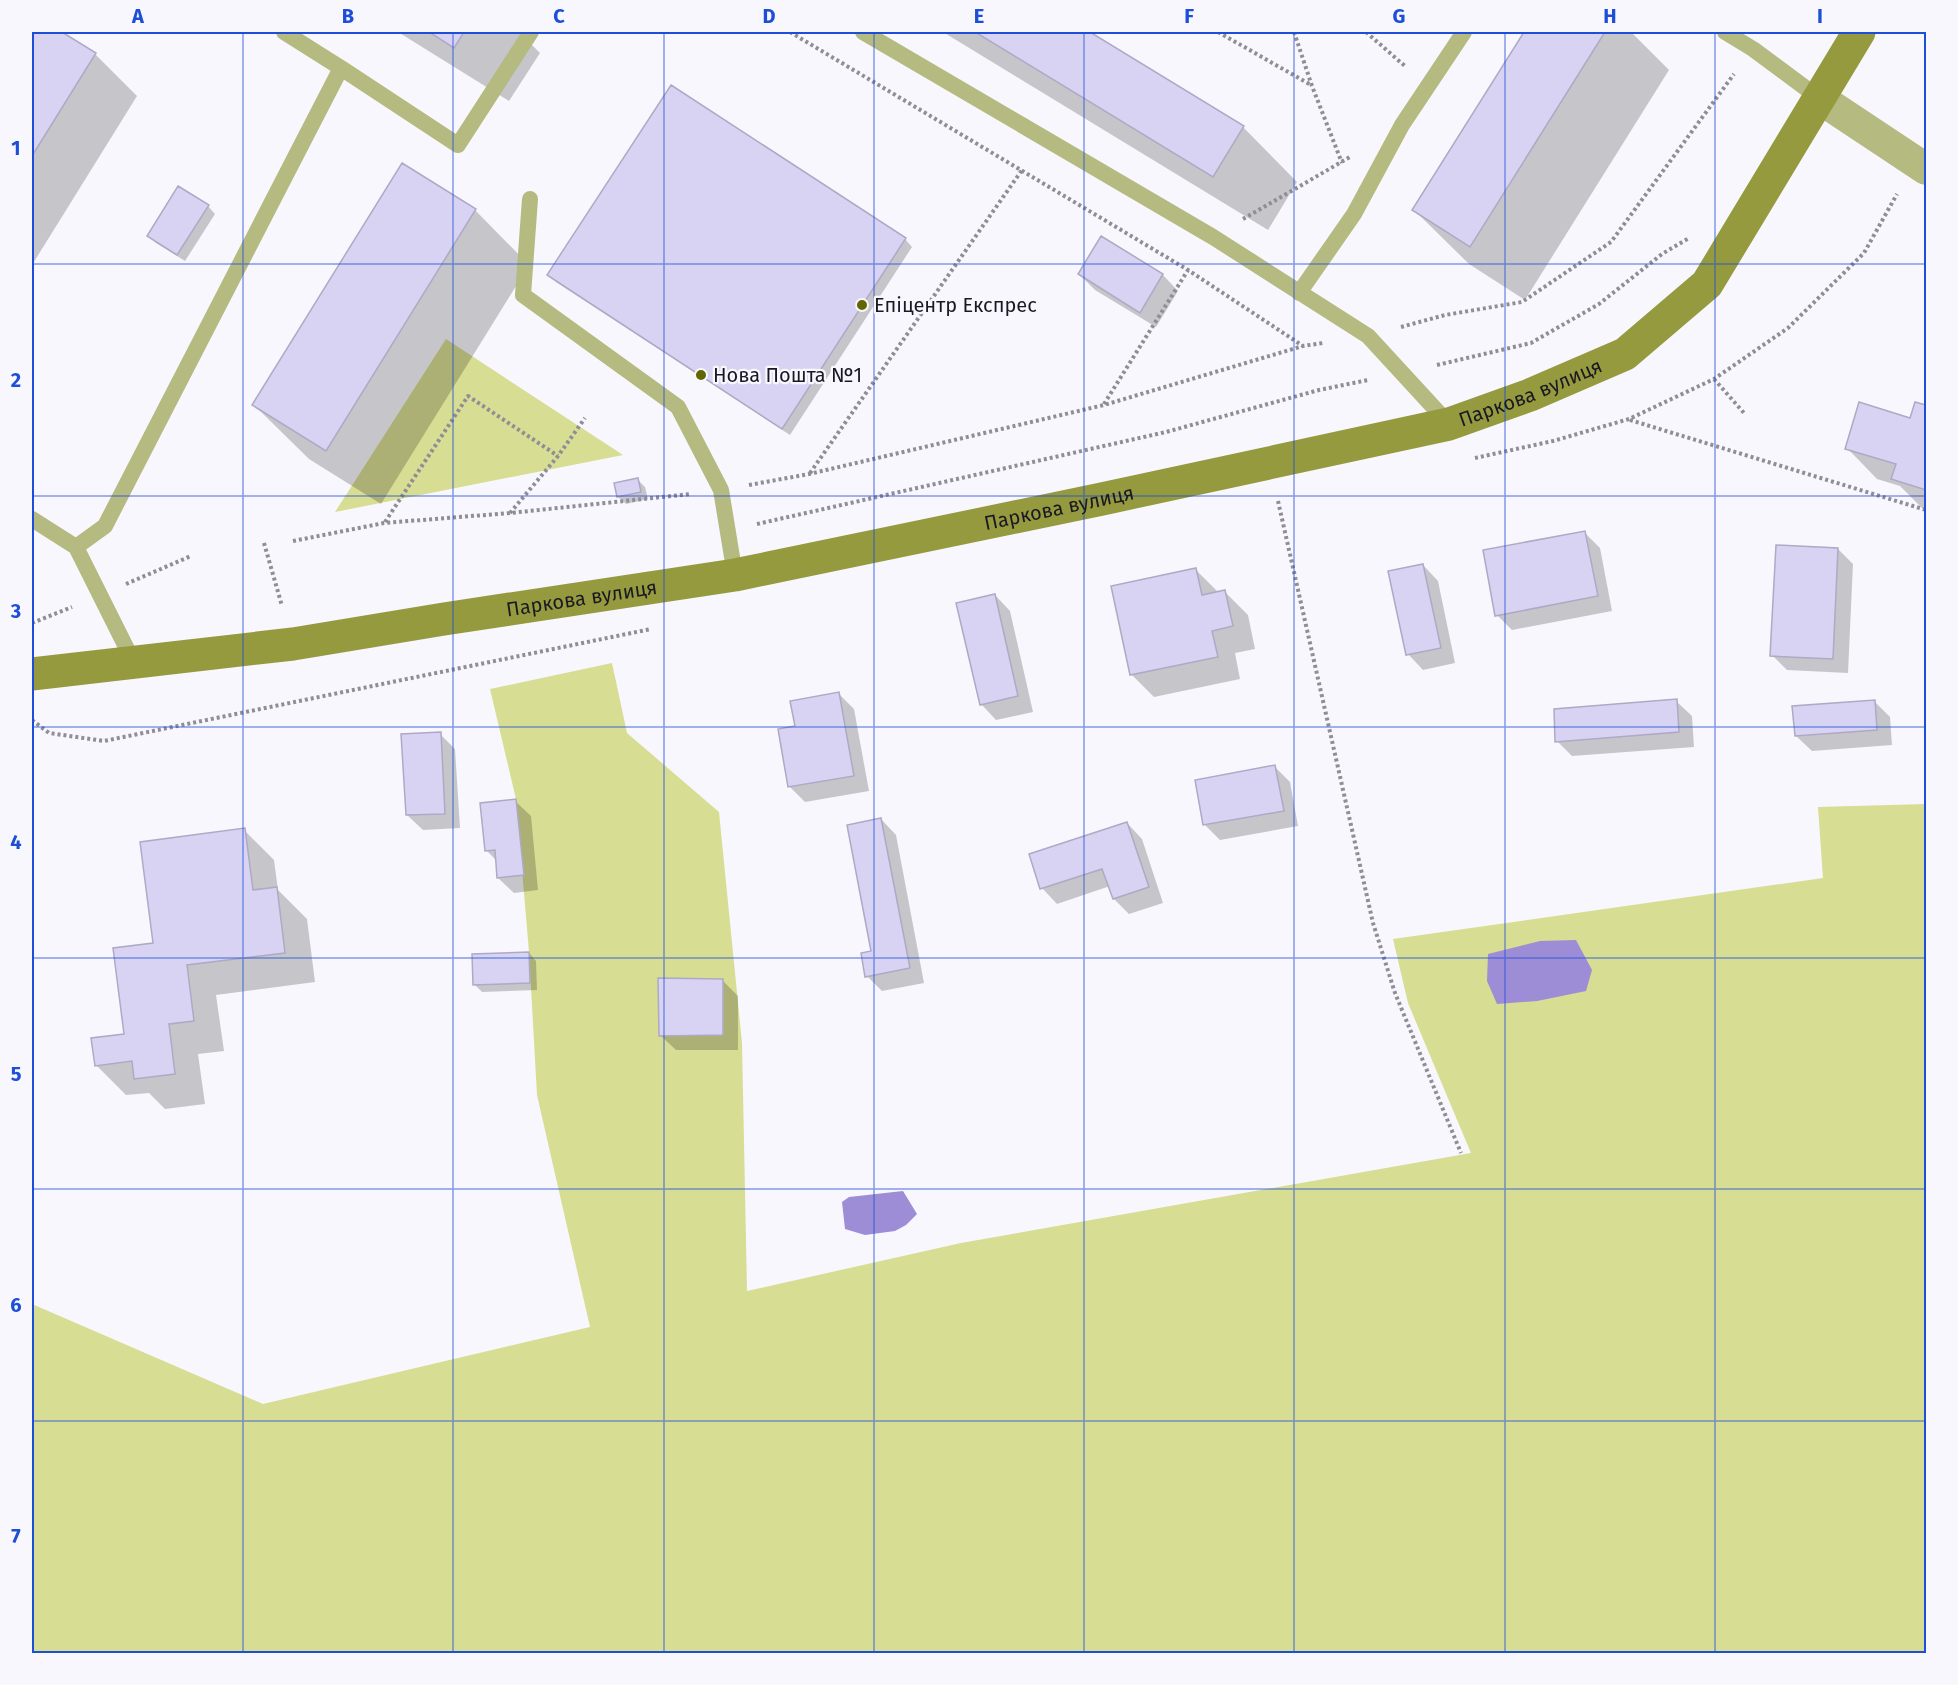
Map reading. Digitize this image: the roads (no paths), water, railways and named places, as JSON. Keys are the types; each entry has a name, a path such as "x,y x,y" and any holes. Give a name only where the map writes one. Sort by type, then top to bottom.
{"street":[{"name":"Паркова вулиця","path":"32,674 293,644 735,574 1449,424 1530,395 1625,354 1707,284 1859,32"},
{"path":"1819,98 1926,169"}],"lane":[{"path":"284,32 458,145 531,32"},
{"path":"863,32 1213,237 1368,336 1449,424"},
{"path":"1299,293 1354,214 1402,125 1464,32"},
{"path":"1725,32 1753,49 1819,98"},
{"path":"75,547 105,526 341,68"},
{"path":"530,199 523,295 678,407 721,490 735,574"},
{"path":"32,519 75,547 134,663"}],"place":[{"name":"Епіцентр Експрес","path":"862,305"},
{"name":"Нова Пошта №1","path":"701,375"}]}
